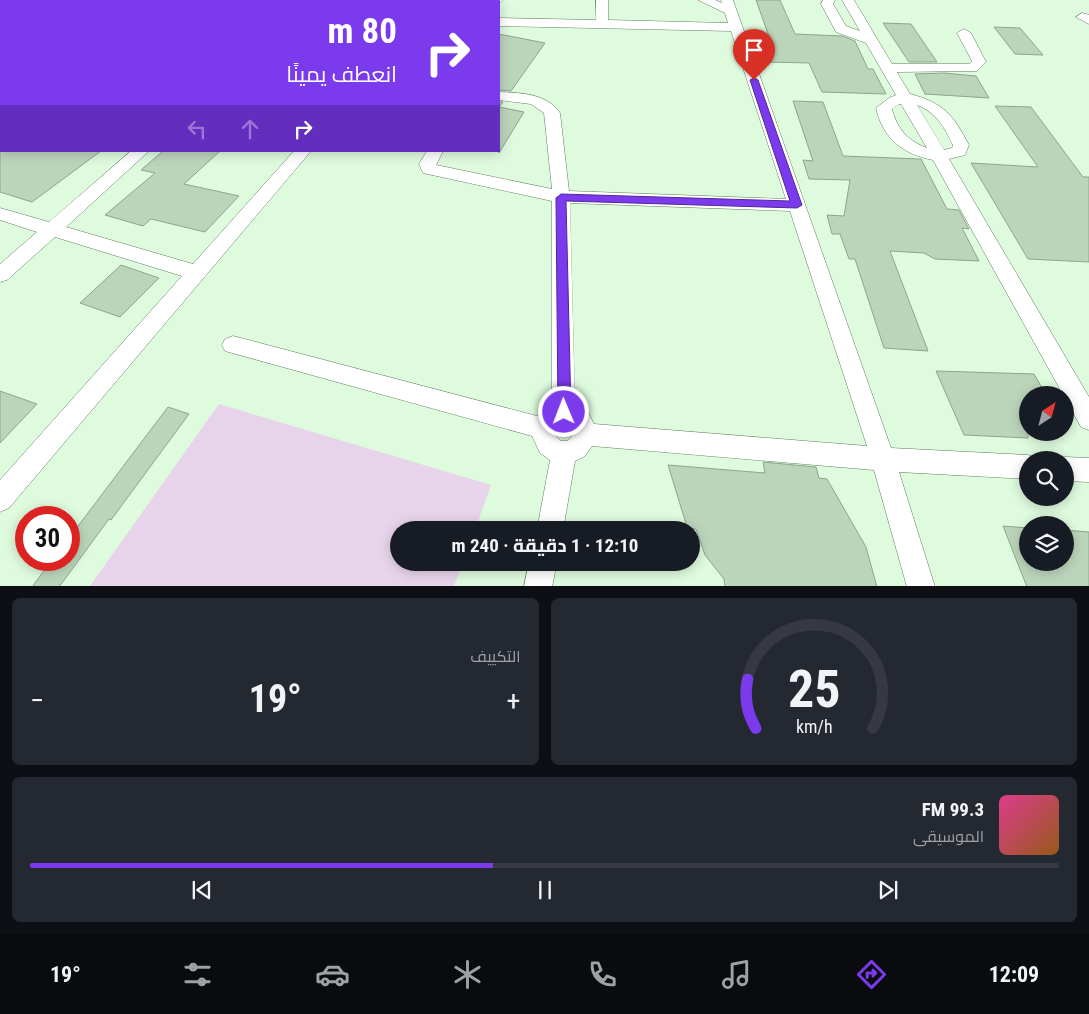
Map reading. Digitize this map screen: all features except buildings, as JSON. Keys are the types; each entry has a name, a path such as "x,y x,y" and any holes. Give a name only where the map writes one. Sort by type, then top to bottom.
{"street":[{"path":"602,0 602,24"},
{"path":"704,0 731,12 883,459 921,586"},
{"path":"829,0 827,4 841,29 871,40"},
{"path":"848,0 999,258 1089,419"},
{"path":"500,22 602,24 731,12"},
{"path":"888,68 972,68 979,62 964,32"},
{"path":"500,96 540,102 552,110 561,198 564,412"},
{"path":"906,97 935,106 951,125 961,148 955,153 938,156 901,143 890,129 884,108 894,101 906,97"},
{"path":"0,275 140,152"},
{"path":"0,499 303,152"},
{"path":"434,152 427,164 429,170 561,198 797,205"},
{"path":"0,214 197,273"},
{"path":"233,345 543,428"},
{"path":"564,412 580,419 586,434 579,447 564,452 555,450 548,444 543,436 543,428 551,416 564,412"},
{"path":"586,434 883,459 1019,467"},
{"path":"552,521 564,452"},
{"path":"1074,469 1089,470"},
{"path":"538,586 542,571"}],"shaded area":[{"path":"219,404 491,485 478,521 390,521 390,571 460,571 454,586 90,586"}],"route":[{"path":"564,412 561,198 797,205 754,80"}]}
